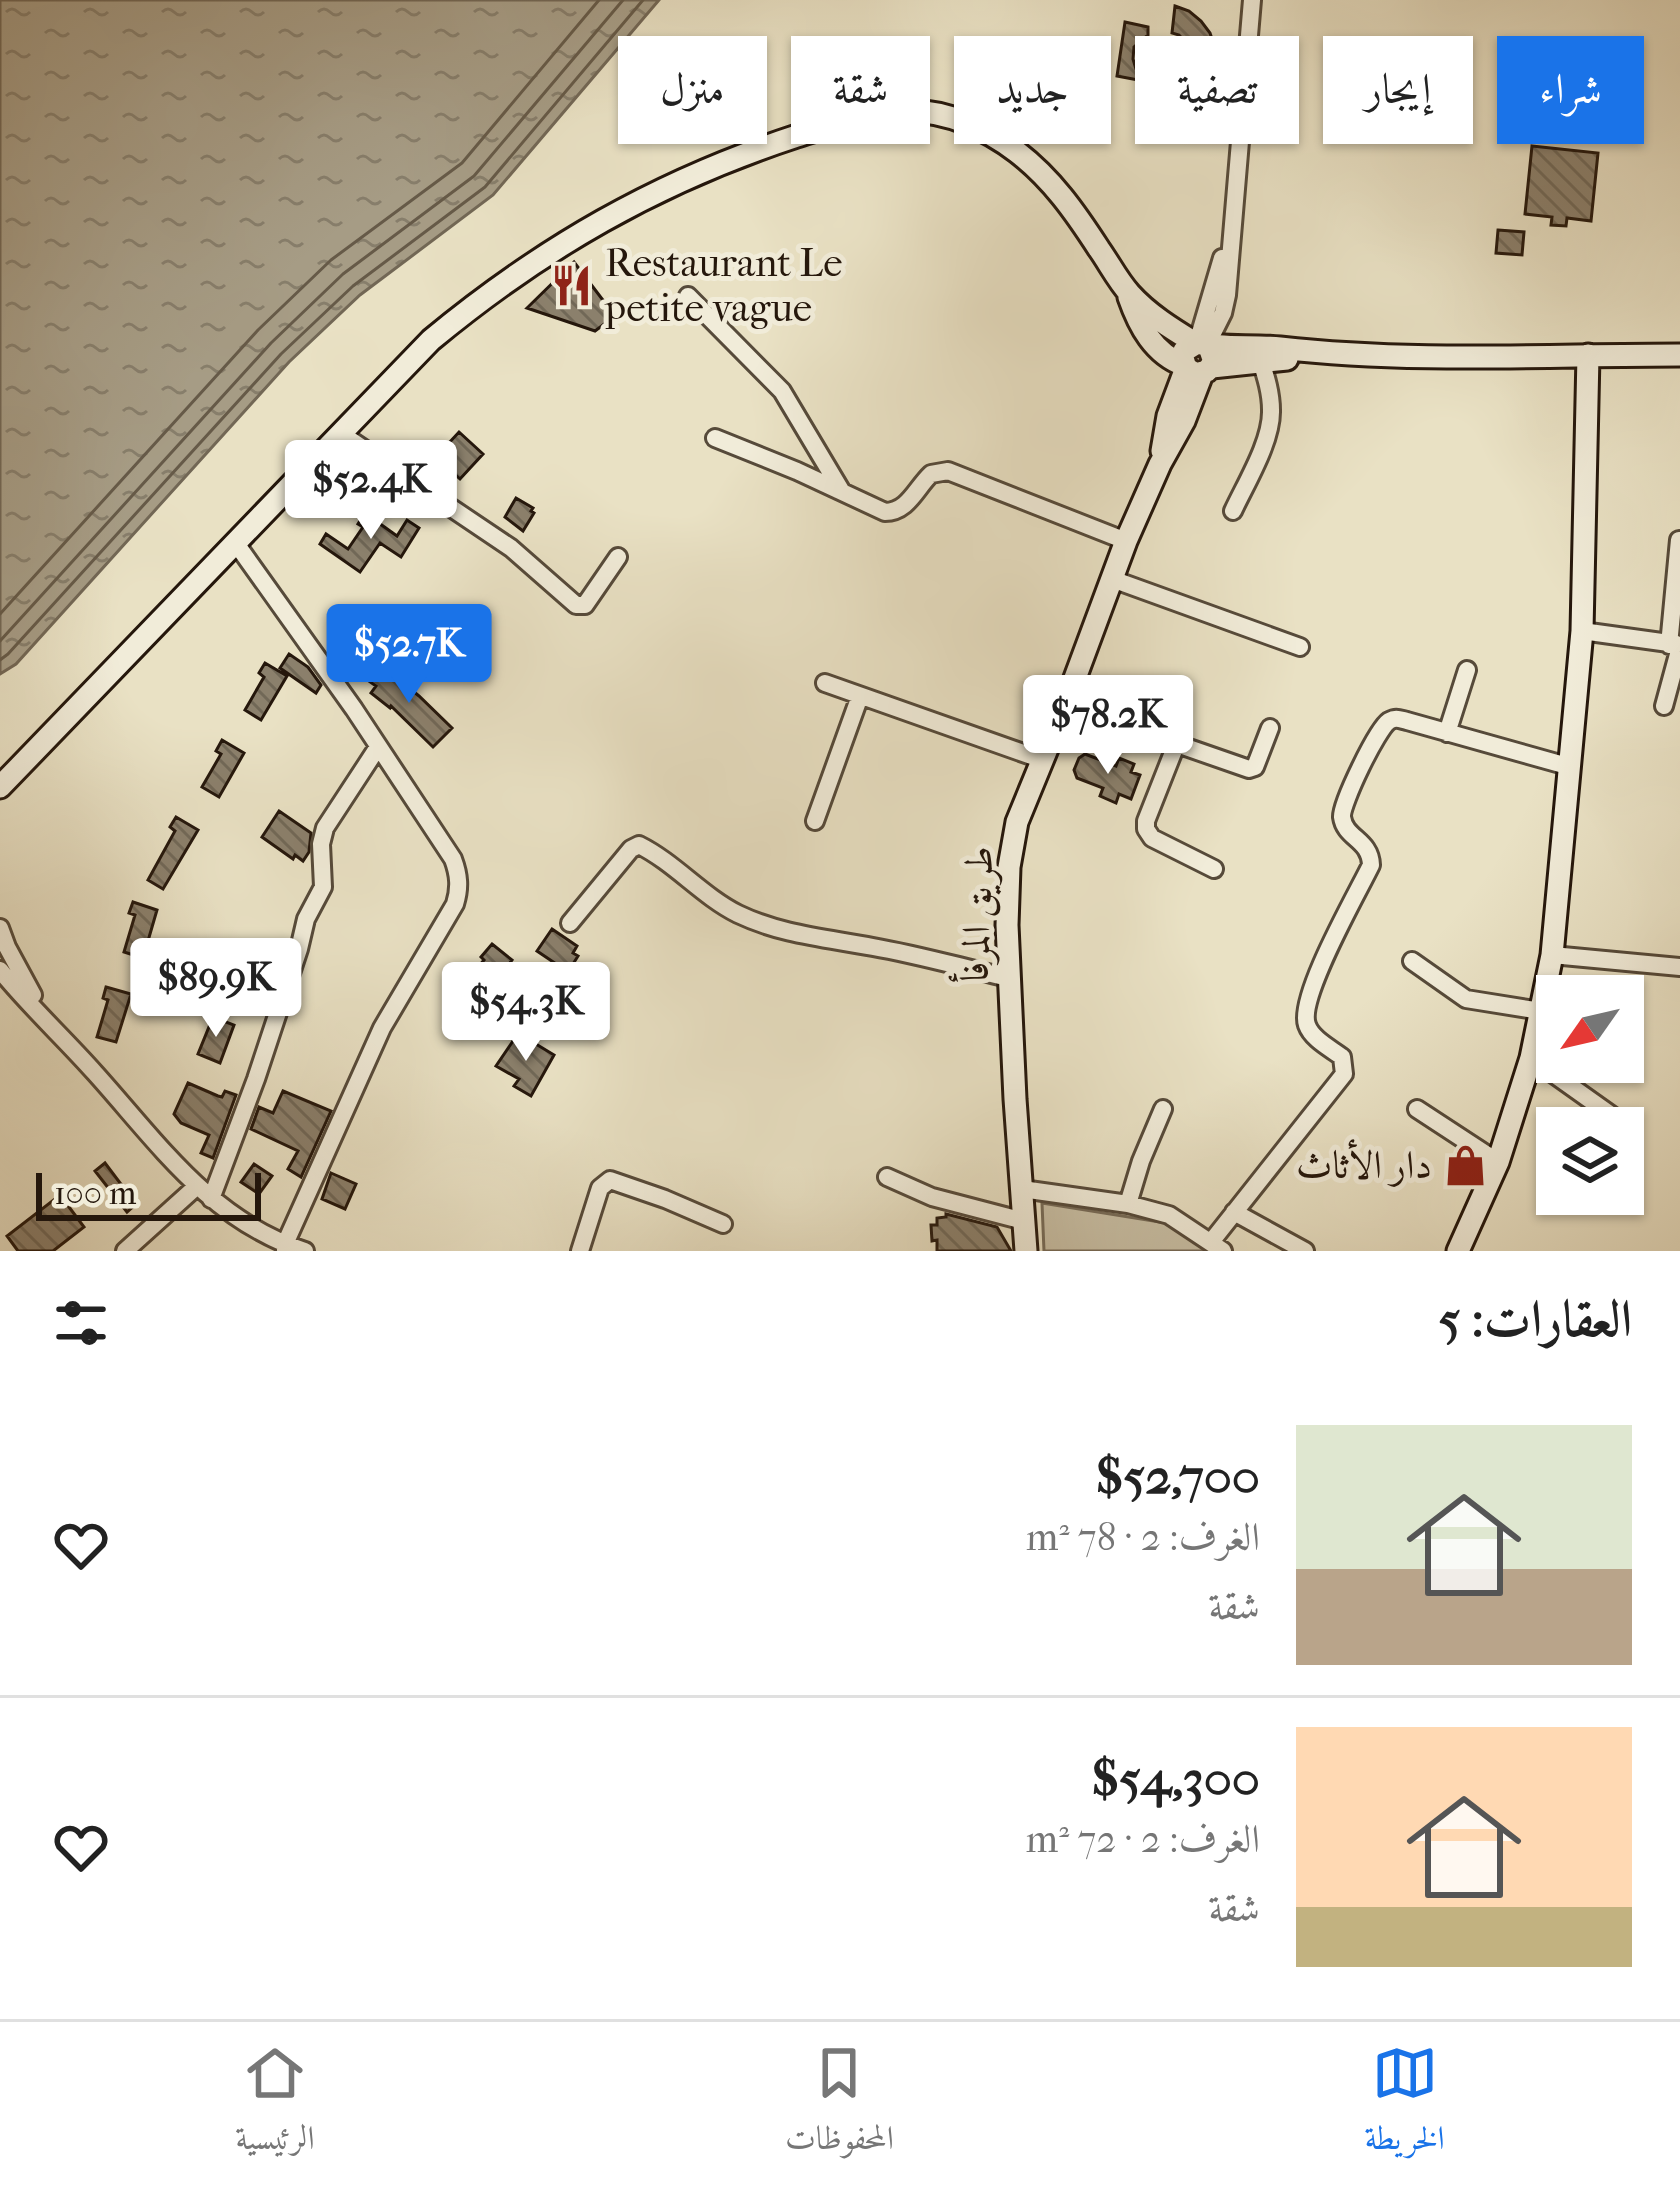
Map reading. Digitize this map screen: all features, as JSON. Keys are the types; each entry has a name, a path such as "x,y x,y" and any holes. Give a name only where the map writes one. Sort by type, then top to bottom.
{"street":[{"path":"1168,416 1223,313 1252,0"},
{"path":"1,789 431,340 487,294 628,205 738,156 848,119 877,113 932,113 984,130 1040,170 1069,202 1126,291 1165,376 1168,416 1160,464"},
{"path":"1126,291 1199,356 1273,348 1476,359 1680,355"},
{"path":"688,296 782,391 842,491"},
{"path":"1149,338 1164,355 1261,362 1311,353"},
{"path":"1548,975 1582,631 1588,355"},
{"path":"1160,464 1184,421 1199,356"},
{"path":"1233,511 1267,436 1272,412 1261,362"},
{"path":"340,433 512,548 579,606 585,605 618,557"},
{"path":"715,438 885,512 893,513 906,504 931,474 948,471 1126,541"},
{"name":"طريق المرفأ","path":"1026,1251 1009,978 1009,867 1017,822 1160,464"},
{"path":"1664,706 1676,645 1679,540"},
{"path":"235,542 379,747 458,872 454,904 382,1028 285,1248"},
{"path":"1112,579 1300,647"},
{"path":"1582,631 1676,645"},
{"path":"1447,733 1467,670"},
{"path":"824,683 1043,760"},
{"path":"815,820 860,695"},
{"path":"1065,706 1249,770 1270,728"},
{"path":"1022,1189 1128,1204 1169,1215 1217,1246 1234,1213 1344,1074 1342,1057 1311,1032 1305,1016 1317,974 1371,865 1369,850 1342,818 1377,736 1391,719 1407,721 1571,767"},
{"path":"1176,745 1146,829 1152,838 1214,869"},
{"path":"211,1199 256,1079 306,919 323,887 325,828 379,747"},
{"path":"571,922 639,845 734,912 775,929 1009,978"},
{"path":"0,928 27,986 57,1030"},
{"path":"1552,956 1680,967"},
{"path":"1412,961 1466,999 1536,1010"},
{"path":"0,970 196,1186 285,1248 305,1251"},
{"path":"1458,1251 1498,1162 1536,1034"},
{"path":"1531,1058 1601,1107"},
{"path":"1128,1204 1162,1108"},
{"path":"1417,1109 1498,1162"},
{"path":"887,1177 932,1197 1024,1221"},
{"path":"580,1251 600,1188 610,1180 723,1224"},
{"path":"125,1251 196,1186"},
{"path":"1234,1213 1305,1251"}],"shaded area":[{"path":"1042,1203 1166,1223 1207,1251 1044,1251"}],"water":[{"path":"0,0 659,0 628,36 618,36 618,48 493,195 360,295 289,362 16,664 0,674"}],"building":[{"path":"1175,6 1201,21 1211,36 1180,36 1172,33"},
{"path":"1125,22 1148,27 1147,36 1135,36 1135,79 1117,76"},
{"path":"1532,146 1598,153 1591,221 1567,218 1566,226 1551,225 1552,217 1525,214"},
{"path":"1498,230 1524,232 1522,255 1496,253"},
{"name":"Restaurant Le petite vague","path":"574,262 615,316 595,331 527,308"},
{"path":"459,432 483,454 460,479 436,457"},
{"path":"516,498 533,508 523,531 505,517"},
{"path":"365,513 397,536 407,520 419,528 401,557 380,543 360,572 320,544 326,534 348,549 363,527 358,524"},
{"path":"289,654 308,667 321,685 316,693 280,668"},
{"path":"265,663 287,676 261,720 245,710 264,677 259,673"},
{"path":"384,668 452,728 433,747 371,693 376,686 366,679 374,669 380,673"},
{"path":"222,740 244,753 219,797 202,787 221,754 216,751"},
{"path":"1085,754 1116,766 1119,758 1134,764 1131,772 1140,775 1131,799 1119,794 1116,803 1100,796 1103,788 1077,778 1074,770"},
{"path":"279,811 311,833 303,861 262,837"},
{"path":"176,817 198,830 163,889 148,880 175,831 170,827"},
{"path":"133,902 157,910 143,958 124,952 135,915 129,913"},
{"path":"552,929 577,946 573,953 578,956 568,972 537,951"},
{"path":"492,944 548,1003 531,1020 507,996 517,986 494,967 488,975 478,967"},
{"path":"239,946 260,954 246,992 224,983"},
{"path":"106,987 131,994 116,1042 97,1037 108,1000 103,998"},
{"path":"213,1017 234,1025 220,1063 198,1054"},
{"path":"515,1038 522,1044 526,1038 554,1055 531,1096 514,1086 519,1079 496,1066"},
{"path":"188,1083 222,1097 225,1091 236,1095 213,1158 201,1153 209,1135 181,1123 174,1114"},
{"path":"283,1091 331,1111 301,1177 288,1169 298,1151 251,1129 259,1107 273,1113"},
{"path":"105,1163 136,1204 127,1212 95,1171"},
{"path":"254,1164 272,1176 259,1194 241,1182"},
{"path":"331,1173 356,1184 345,1209 322,1199"},
{"path":"60,1195 84,1227 53,1251 18,1251 7,1236"},
{"path":"946,1214 997,1227 1011,1251 937,1251 931,1225"}],"place":[{"name":"Restaurant Le petite vague","path":"571,285"},
{"name":"دار الأثاث","path":"1466,1165"}]}
